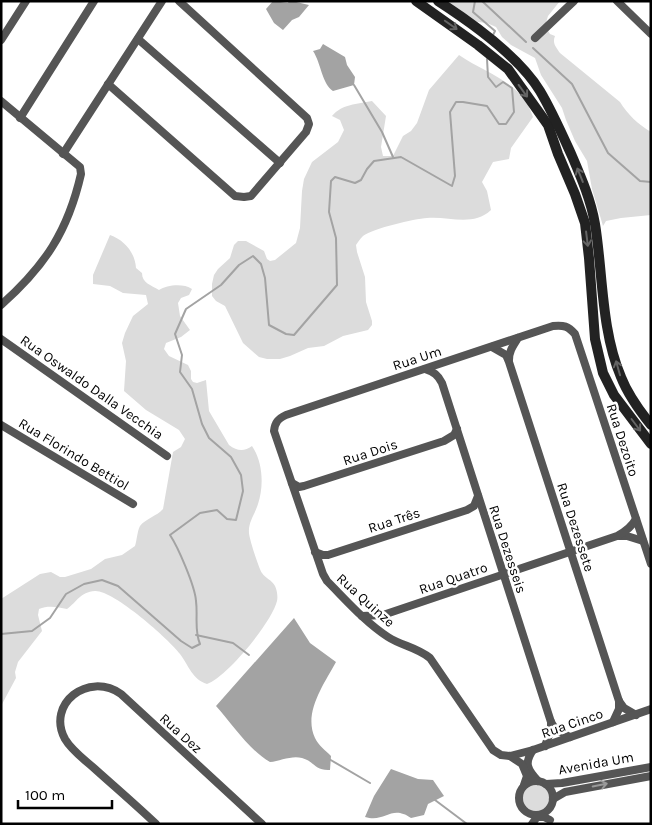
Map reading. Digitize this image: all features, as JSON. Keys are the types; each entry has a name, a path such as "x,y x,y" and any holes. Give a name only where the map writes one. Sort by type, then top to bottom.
{"main road":[{"path":"416,1 456,28 508,70 548,125 585,223 595,339 602,373 614,395 651,444"},
{"path":"438,1 491,40 516,62 540,90 582,178 595,222 608,332 620,375 627,390 651,425"}],"street":[{"path":"1,40 26,1"},
{"path":"20,118 94,1"},
{"path":"63,154 162,1"},
{"path":"108,84 235,196 251,196 280,163 308,130 309,121 179,1"},
{"path":"535,38 574,1"},
{"path":"617,1 651,34"},
{"path":"138,38 280,163"},
{"path":"1,101 80,167 81,174 65,225 47,257 24,285 1,305"},
{"name":"Rua Um","path":"277,422 278,419 286,415 553,326 562,325 568,327"},
{"name":"Rua Dezoito","path":"568,327 576,334 651,564"},
{"path":"509,362 509,354 518,338"},
{"name":"Rua Oswaldo Dalla Vecchia","path":"1,339 167,456"},
{"path":"492,347 506,355 509,362"},
{"path":"442,383 444,369 452,360"},
{"name":"Rua Dezessete","path":"509,362 619,700"},
{"path":"425,369 432,371 442,383"},
{"name":"Rua Dezesseis","path":"442,383 551,722 551,730 546,746"},
{"name":"Rua Quinze","path":"277,422 274,432 320,567 327,581 362,616 389,638 421,650 430,658 493,750 501,755"},
{"name":"Rua Florindo Bettiol","path":"1,425 134,504"},
{"name":"Rua Dois","path":"304,486 444,441 454,435 456,429"},
{"path":"444,441 450,441 462,447"},
{"path":"292,483 304,486"},
{"path":"297,498 298,493 304,486"},
{"path":"468,510 474,506 478,496"},
{"path":"468,510 475,510 484,514"},
{"name":"Rua Três","path":"328,555 468,510"},
{"name":"Rua Quatro","path":"362,616 383,615 617,536 633,525 636,519"},
{"name":"Rua Quatro","path":"617,536 627,536 643,541"},
{"path":"315,552 328,555"},
{"path":"320,567 328,555"},
{"path":"380,631 379,624 383,615"},
{"name":"Rua Dez","path":"156,824 77,753 65,739 62,728 62,714 66,704 74,694 82,689 103,686 116,691 262,824"},
{"path":"619,700 624,708 636,715"},
{"path":"613,722 619,709 619,700"},
{"name":"Rua Cinco","path":"501,755 510,756 533,750 651,710"},
{"path":"551,722 556,730 570,737"},
{"path":"533,750 527,763 531,774 550,788 553,799 550,809 550,822"},
{"path":"510,756 522,764 527,776 519,796 519,802 530,817 531,824"},
{"name":"Avenida Um","path":"546,784 562,783 651,766"},
{"name":"Avenida Um","path":"553,799 564,792 651,776"},
{"path":"524,785 529,782 538,781"},
{"path":"527,812 535,815 550,809"},
{"path":"531,824 538,817 544,817 550,822"}],"shaded area":[{"path":"273,1 288,3 292,1 309,5 299,17 292,20 283,30 274,23 266,9"},
{"path":"447,1 560,1 548,16 545,26 550,34 555,36 554,43 560,53 620,102 634,119 651,132 651,215 606,221 603,226 592,189 587,161 575,141 562,108 541,75 535,58 511,45 502,37 496,27 487,23 470,21"},
{"path":"323,44 345,57 347,65 355,77 354,85 333,91 329,88 313,51 320,49"},
{"path":"459,55 512,87 528,105 533,117 511,148 509,159 493,162 482,182 487,191 491,210 484,215 469,219 427,218 413,220 385,227 363,236 356,245 365,277 366,302 372,321 372,325 368,330 343,336 324,346 308,348 280,359 259,357 243,343 225,306 216,301 212,296 214,275 230,258 234,245 238,241 246,241 264,251 267,259 270,261 275,260 296,243 300,228 304,179 312,162 338,142 344,130 340,120 332,116 336,112 350,105 372,101 386,116 381,147 383,156 393,156 403,136 411,131 417,123 429,90"},
{"path":"110,235 128,247 136,268 142,273 142,276 148,283 159,290 175,285 192,289 189,295 181,298 178,303 180,316 190,330 181,337 166,343 164,349 169,356 188,365 193,382 197,383 206,380 209,411 229,445 240,450 252,446 256,452 262,482 260,497 249,533 252,547 263,575 276,588 277,601 267,622 248,648 226,671 207,684 194,675 180,654 153,627 114,598 103,593 95,591 86,593 67,609 49,607 39,609 38,615 42,631 18,662 15,672 16,678 1,706 1,599 40,574 51,572 60,577 65,577 91,569 105,559 122,555 135,546 140,526 163,509 173,452 181,447 185,439 179,430 146,410 124,391 126,361 122,343 133,316 148,304 146,295 123,293 110,286 93,284 93,275"},
{"path":"294,618 310,643 336,662 316,699 312,719 312,728 316,741 331,756 330,770 321,769 306,759 298,757 270,762 248,744 216,706"},
{"path":"391,769 418,779 433,780 444,796 428,804 424,815 411,818 404,814 393,813 378,818 365,817 374,796"},
{"path":"536,785 545,789 549,798 545,807 536,811 527,807 523,798 527,789"}],"waterway":[{"path":"475,1 473,12 495,31 493,35"},
{"path":"482,1 526,42"},
{"path":"533,48 572,84 608,153 640,181 651,182"},
{"path":"1,634 32,631 50,618 66,594 84,584 102,580 118,586 181,641 192,648 200,644 197,633 196,601 193,586 170,535 200,513 217,510 227,519 236,520 243,491 241,475 231,457 209,438 202,424 192,389 180,372 182,355 175,334 186,309 221,285 239,265 253,256 261,264 265,278 269,325 286,334 294,335 337,285 336,238 329,212 331,181 335,177 355,183 361,180 374,161 401,157 452,186 455,176 450,112 456,102 487,106 499,124 506,124 514,112 512,88 503,82 496,87 488,77 487,59"},
{"path":"354,85 382,132 393,157"},
{"path":"196,635 233,643 249,655"},
{"path":"329,759 370,783"},
{"path":"435,800 467,824"}]}
